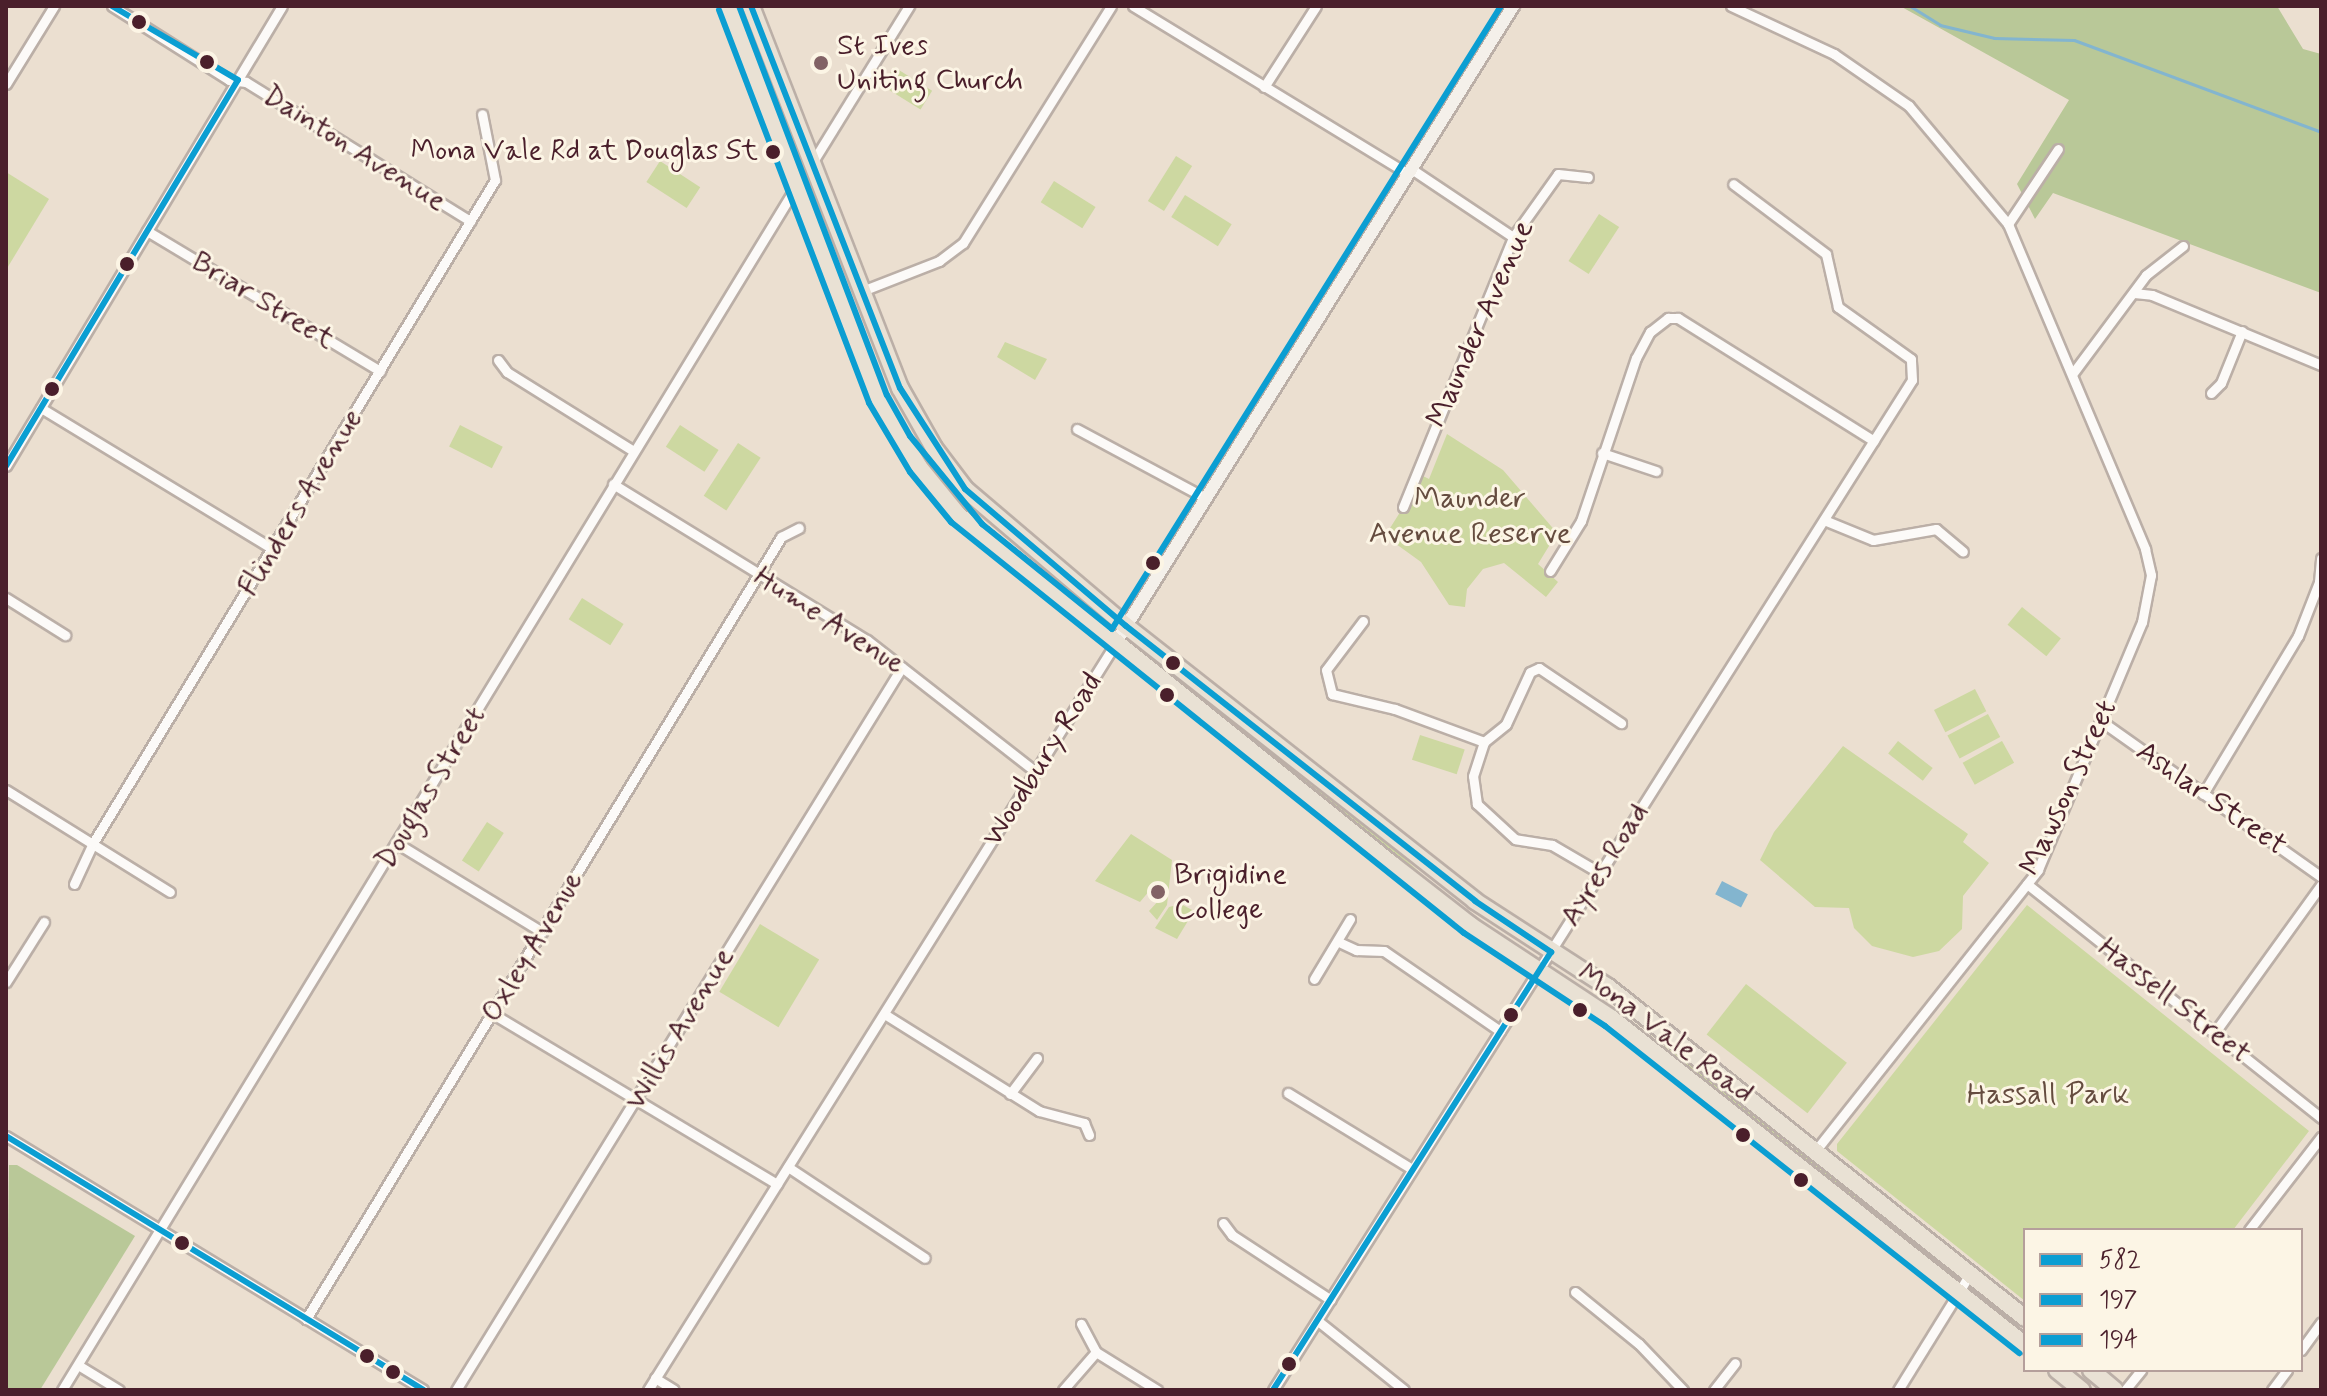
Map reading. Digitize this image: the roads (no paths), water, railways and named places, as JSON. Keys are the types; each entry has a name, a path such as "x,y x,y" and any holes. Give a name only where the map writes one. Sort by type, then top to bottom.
{"highway":[{"name":"Mona Vale Road","path":"728,6 878,399 919,467 975,531 1434,897 1648,1046 2023,1343"},
{"name":"Mona Vale Road","path":"751,6 915,418 965,489 1126,626 1475,901 1608,987 2023,1316"},
{"path":"2060,1372 2082,1390"},
{"path":"2093,1372 2115,1390"}],"street":[{"path":"6,84 54,6"},
{"name":"Dainton Avenue","path":"112,6 470,221"},
{"path":"6,466 282,6"},
{"path":"812,163 909,6"},
{"path":"862,291 939,261 963,243 1111,6"},
{"path":"1133,6 1264,87 1409,170 1513,237"},
{"path":"1264,87 1316,6"},
{"name":"Woodbury Road","path":"648,1390 886,1015 1204,497 1513,6"},
{"name":"Mawson Street","path":"1731,6 1771,29 1834,54 1909,106 2008,224 2073,373 2151,575 2142,622 2038,870 1815,1151"},
{"name":"Flinders Avenue","path":"74,884 93,843 495,180 482,114"},
{"path":"2008,224 2058,149"},
{"name":"Maunder Avenue","path":"1403,507 1513,237 1558,174 1588,177"},
{"name":"Ayres Road","path":"1273,1390 1912,380 1911,359 1838,307 1826,254 1733,184"},
{"name":"Douglas Street","path":"62,1390 398,844 632,450 797,185"},
{"name":"Briar Street","path":"147,231 380,371"},
{"path":"2073,373 2146,275 2183,246"},
{"path":"2134,293 2152,295 2321,365"},
{"path":"1550,571 1581,521 1602,453 1650,332 1658,322 1678,318 1874,441"},
{"path":"2211,393 2221,383 2242,331"},
{"path":"498,360 507,372 632,450"},
{"path":"41,408 273,549"},
{"path":"1077,429 1204,497"},
{"path":"1602,453 1656,471"},
{"name":"Hume Avenue","path":"613,484 902,667 1036,772"},
{"path":"1824,520 1873,540 1936,529 1963,552"},
{"name":"Oxley Avenue","path":"306,1319 781,537 799,528"},
{"path":"2203,794 2298,636 2319,582 2321,558"},
{"path":"6,598 65,635"},
{"path":"1363,621 1326,670 1332,694 1395,709 1484,742"},
{"name":"Willis Avenue","path":"456,1390 638,1100 902,667"},
{"path":"1600,873 1552,845 1515,839 1477,804 1473,776 1484,742 1506,724 1530,672 1539,668 1621,723"},
{"name":"Ashlar Street","path":"2101,721 2321,877"},
{"path":"6,790 170,892"},
{"path":"398,844 542,932"},
{"name":"Hassell Street","path":"2027,884 2321,1118"},
{"path":"2215,1032 2321,885"},
{"path":"1314,979 1341,943 1350,919"},
{"path":"8,975 44,922"},
{"path":"1341,943 1356,950 1384,951 1500,1031"},
{"path":"493,1014 777,1184"},
{"path":"886,1015 1039,1111 1084,1123 1089,1135"},
{"path":"1010,1094 1037,1058"},
{"path":"1288,1093 1412,1169"},
{"path":"6,1136 423,1390"},
{"path":"2251,1228 2321,1137"},
{"path":"788,1167 925,1258"},
{"path":"1223,1223 1232,1235 1331,1300"},
{"path":"1898,1390 1970,1274"},
{"path":"1575,1292 1639,1344 1683,1390"},
{"path":"1318,1321 1404,1390"},
{"path":"2303,1347 2321,1322"},
{"path":"1081,1324 1096,1352 1157,1390"},
{"path":"1063,1390 1096,1352"},
{"path":"1714,1390 1735,1363"},
{"path":"78,1365 119,1390"},
{"path":"2125,1390 2139,1372"},
{"path":"2272,1390 2286,1372"},
{"path":"655,1378 674,1390"}],"water":[{"path":"1722,881 1748,894 1741,908 1715,894"}],"waterway":[{"path":"1910,6 1940,25 1994,38 2074,40 2321,132"}],"place":[{"name":"St Ives Uniting Church","path":"821,63"},
{"name":"Mona Vale Rd at Douglas St","path":"773,152"},
{"name":"Brigidine College","path":"1158,892"}],"park label":[{"name":"Maunder Avenue Reserve","path":"1470,516"},
{"name":"Hassall Park","path":"2048,1095"}]}
